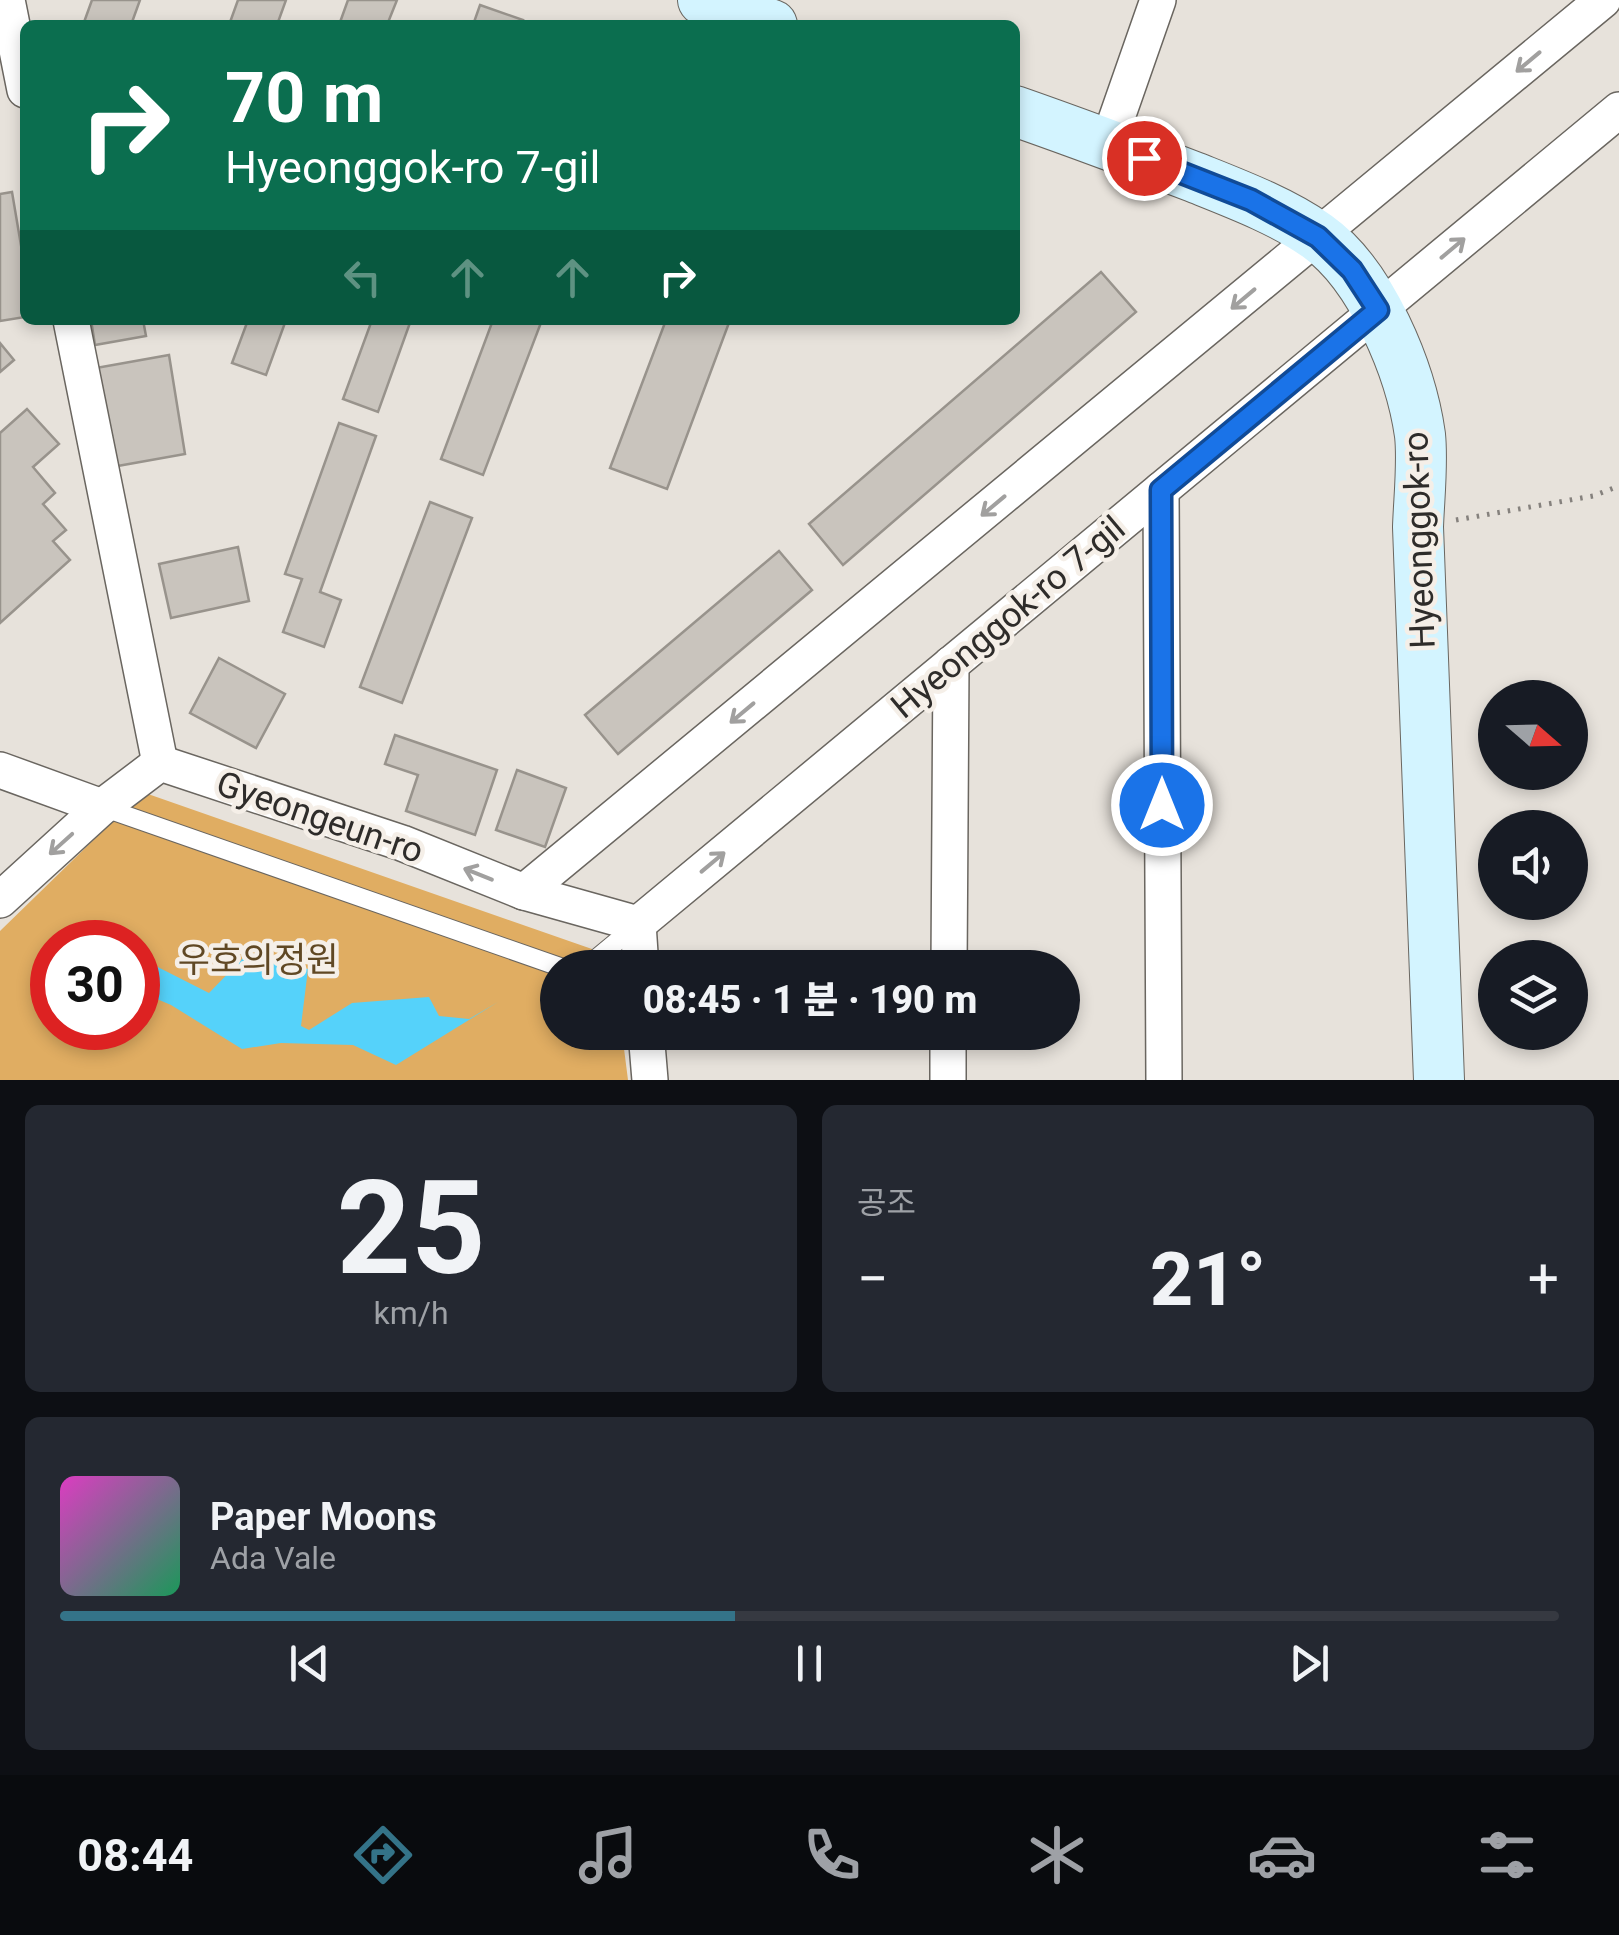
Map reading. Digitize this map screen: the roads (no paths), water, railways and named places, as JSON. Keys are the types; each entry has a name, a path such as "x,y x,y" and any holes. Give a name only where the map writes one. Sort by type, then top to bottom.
{"street":[{"path":"7,0 20,65"},
{"path":"703,0 761,20"},
{"path":"1108,144 1158,0"},
{"path":"524,892 1603,0"},
{"name":"Hyeonggok-ro 7-gil","path":"638,924 1619,110"},
{"name":"Hyeonggok-ro","path":"1020,113 1251,200 1318,237 1352,270 1378,310 1401,362 1420,437 1418,527 1439,1080"},
{"path":"0,900 102,807 160,763 72,325"},
{"path":"1161,490 1164,1080"},
{"path":"948,950 951,664"},
{"name":"Gyeongeun-ro","path":"160,763 402,843 524,892 638,924"},
{"path":"0,770 102,807"},
{"path":"638,924 640,950"},
{"path":"648,1050 650,1080"},
{"path":"948,1050 948,1080"}],"lane":[{"path":"102,807 540,960"},
{"path":"607,950 638,924"}],"water":[{"path":"247,954 308,969 301,1026 309,1030 352,1003 429,997 439,1016 469,1019 498,1002 396,1065 353,1045 281,1043 242,1049 160,1000 160,968 209,993"}],"park label":[{"name":"우호의정원","path":"258,960"}]}
